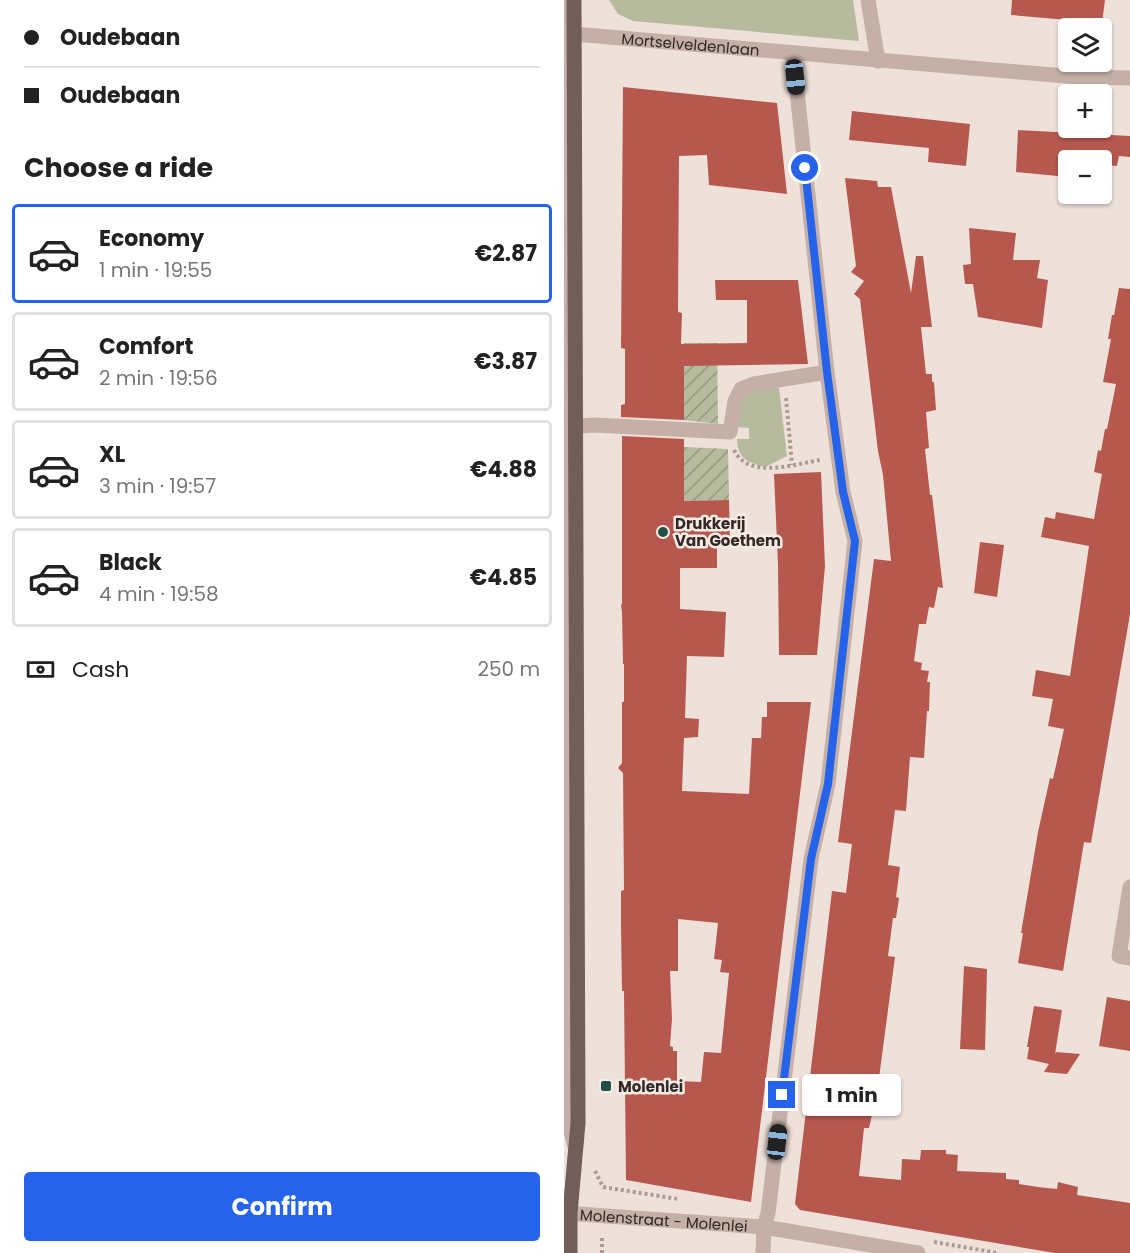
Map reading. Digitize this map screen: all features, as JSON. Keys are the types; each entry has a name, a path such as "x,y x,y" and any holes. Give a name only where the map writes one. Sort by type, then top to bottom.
{"main road":[{"path":"570,1253 567,1213 577,1153 577,426 568,138 574,0"}],"street":[{"path":"564,0 568,138 564,421 568,1120 577,1153"},
{"path":"868,0 878,61"},
{"name":"Mortselveldenlaan","path":"574,34 1077,77 1130,78"},
{"path":"763,1253 764,1227 768,1212 811,859 828,784 855,541 843,492 827,372 793,54"},
{"path":"577,426 730,432 735,401 741,389 754,384 827,372"},
{"path":"1130,887 1119,956 1130,958"},
{"name":"Molenstraat - Molenlei","path":"567,1213 764,1227 918,1253"}],"path":[{"path":"784,379 792,465"},
{"path":"730,432 730,442 737,457 762,470 838,458"},
{"path":"594,1170 603,1187 685,1200"}],"green space":[{"path":"609,0 853,0 859,41 633,21 618,14"},
{"path":"684,343 717,343 718,424 684,420"},
{"path":"758,387 779,388 787,456 765,467 745,459 739,451 737,439 749,439 749,428 738,427 740,408 747,394"},
{"path":"684,447 728,449 729,500 684,501"}],"building":[{"path":"1012,0 1105,0 1103,18 1058,19 1011,15"},
{"path":"623,87 777,103 787,194 709,185 707,155 679,156 678,312 682,313 681,344 747,343 747,300 716,300 715,280 798,280 808,364 684,366 684,420 621,417 621,405 625,404 625,349 621,348"},
{"path":"852,111 970,124 966,166 928,162 929,148 849,140"},
{"path":"1018,130 1058,132 1058,138 1130,136 1130,157 1119,156 1117,166 1112,166 1112,150 1058,150 1058,176 1016,172"},
{"path":"845,178 877,181 878,187 891,187 911,293 916,256 923,256 932,327 921,327 926,374 932,374 936,410 926,412 929,448 925,449 943,588 938,587 934,608 929,607 926,624 919,624 914,661 922,663 921,670 929,671 927,682 930,682 924,758 910,757 906,811 895,810 888,865 900,867 896,897 899,898 896,918 893,918 888,956 895,957 877,1093 869,1128 864,1128 859,1176 901,1180 902,1159 920,1160 921,1150 946,1150 946,1154 958,1155 957,1171 1006,1173 1006,1179 1019,1180 1019,1184 1038,1187 1057,1189 1058,1182 1078,1187 1077,1195 1130,1203 1130,1253 1055,1253 800,1210 795,1204 832,891 846,893 852,844 838,842 874,559 891,561 883,475 878,451 860,299 854,294 864,281 851,272 856,266"},
{"path":"969,228 1016,233 1013,260 1040,260 1037,278 1048,280 1042,328 978,317 973,284 965,284 963,265 971,264"},
{"path":"1119,288 1130,289 1130,614 1091,843 1084,842 1063,971 1018,963 1038,832 1064,729 1048,726 1053,699 1032,696 1036,670 1070,676 1089,546 1041,537 1045,517 1055,519 1056,512 1094,519 1102,474 1094,472 1098,450 1101,451 1105,429 1107,429 1116,384 1103,382 1111,339 1108,339 1112,315 1114,315"},
{"path":"622,436 684,439 684,501 729,500 730,545 717,545 717,568 680,568 680,609 726,612 724,657 687,656 685,718 699,719 698,737 684,738 682,791 749,794 752,738 761,738 762,717 767,717 767,702 811,702 751,1202 626,1180 621,925 621,891 624,890 623,773 618,768 622,763 622,702 624,702","holes":["678,919 718,923 714,959 722,960 720,972 729,973 721,1053 704,1052 701,1082 677,1081 677,1051 673,1051 673,1047 670,1046 672,1019 670,971 678,971"]},
{"path":"821,472 825,566 817,655 779,655 774,474"},
{"path":"980,542 1004,545 997,597 974,593"},
{"path":"964,966 987,969 985,1050 960,1049"},
{"path":"1107,997 1130,1001 1130,1051 1099,1046"},
{"path":"1034,1006 1062,1010 1055,1054 1056,1052 1080,1054 1067,1074 1044,1072 1049,1064 1027,1059"}],"place":[{"name":"Drukkerij Van Goethem","path":"663,532"},
{"name":"Molenlei","path":"606,1086"}],"route":[{"path":"782,1095 811,859 828,784 855,541 843,492 827,372 805,168"}]}
